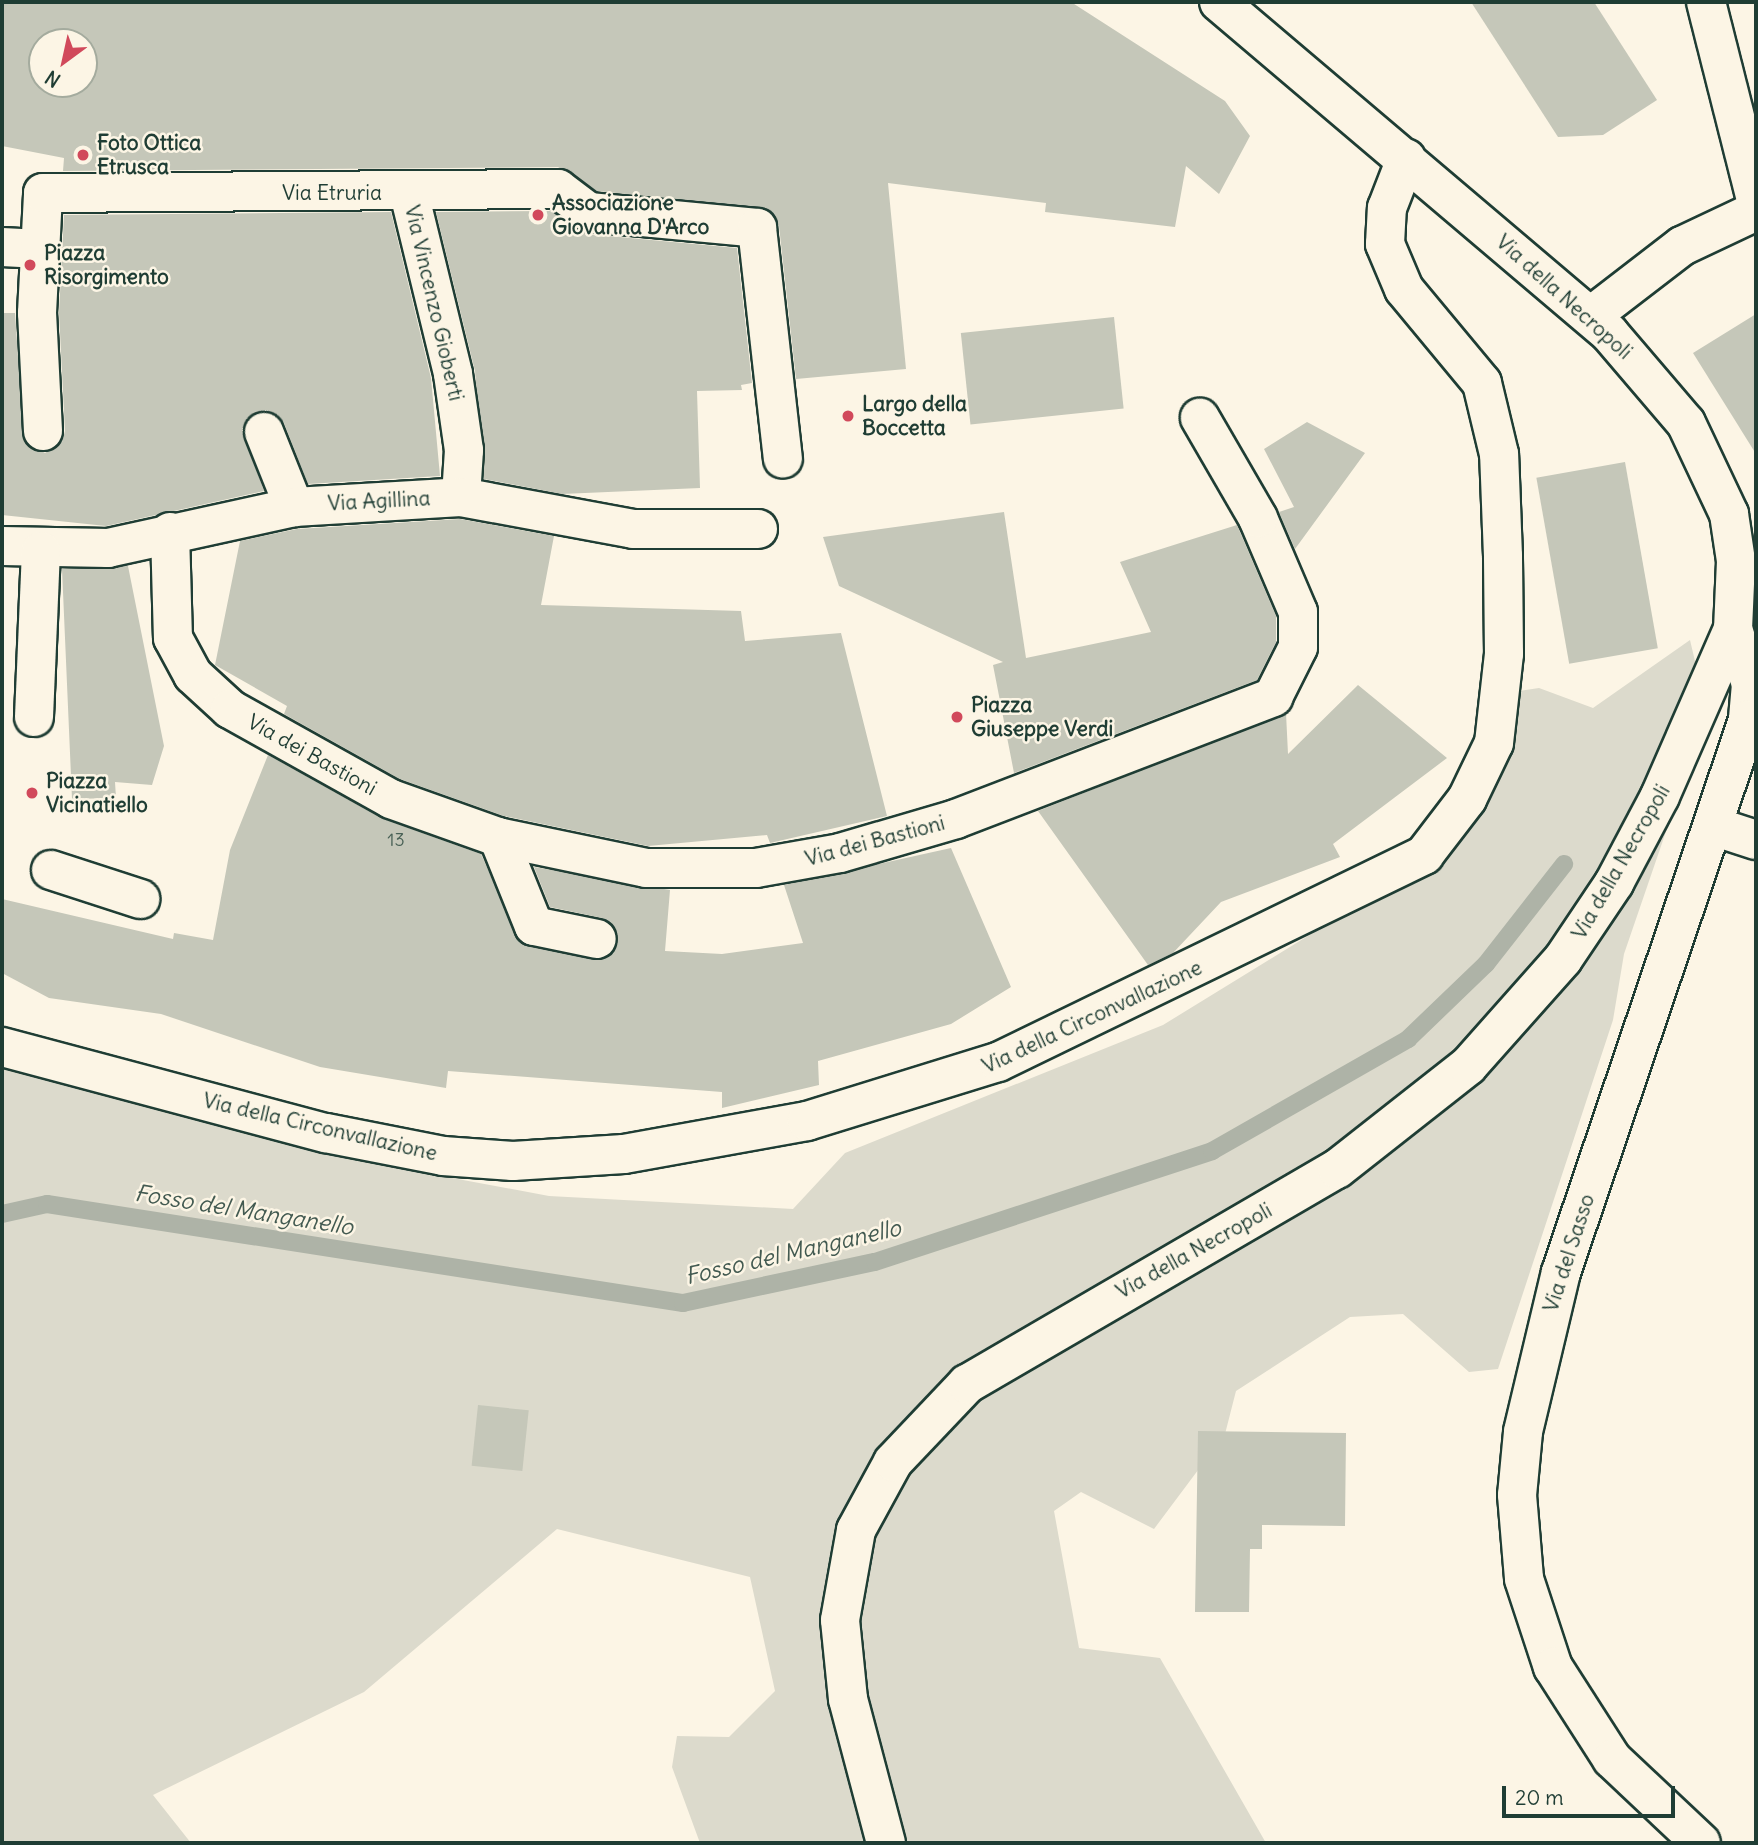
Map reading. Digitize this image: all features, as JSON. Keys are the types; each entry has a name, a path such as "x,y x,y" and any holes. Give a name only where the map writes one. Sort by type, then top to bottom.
{"street":[{"name":"Via della Necropoli","path":"886,1843 848,1699 840,1620 849,1553 885,1473 925,1421 967,1384 1337,1169 1468,1066 1563,959 1614,883 1660,796 1732,629 1734,538 1712,468 1670,401 1591,316 1219,2"},
{"path":"1706,2 1756,199"},
{"name":"Via della Circonvallazione","path":"2,1047 417,1151 513,1161 624,1154 763,1132 986,1067 1423,855 1467,799 1494,743 1504,654 1503,556 1499,454 1482,383 1404,289 1385,244 1387,208 1406,159"},
{"name":"Via Etruria","path":"40,249 43,193 409,193 558,189 589,212 757,228 783,459"},
{"name":"Via Vincenzo Gioberti","path":"409,193 453,374 464,450 461,497"},
{"path":"1591,316 1682,246 1756,211"},
{"path":"2,247 40,249 37,313 43,431"},
{"name":"Via dei Bastioni","path":"170,532 170,624 193,676 230,709 363,784 498,837 646,868 718,870 797,862 956,819 1273,697 1298,647 1298,612 1258,518 1200,418"},
{"path":"264,432 295,507"},
{"name":"Via Agillina","path":"2,546 41,551 108,548 170,532 295,507 461,497 633,529 758,528"},
{"path":"34,718 41,551"},
{"name":"Via del Sasso","path":"1700,1843 1612,1759 1553,1667 1524,1579 1517,1517 1523,1432 1561,1272 1716,827 1751,705 1748,664 1732,629"},
{"path":"1716,827 1756,840"},
{"path":"498,837 534,926 597,939"},
{"path":"51,870 140,899"}],"shaded area":[{"path":"1690,640 1707,712 1624,954 1613,1020 1498,1369 1469,1372 1403,1314 1350,1317 1236,1391 1225,1434 1154,1529 1081,1492 1054,1511 1079,1648 1160,1658 1266,1843 700,1843 672,1767 677,1736 729,1737 775,1691 750,1577 557,1529 364,1692 153,1795 191,1843 2,1843 2,1067 329,1155 549,1196 793,1209 845,1153 1163,1025 1355,907 1481,803 1493,695 1539,688 1593,708"}],"building":[{"path":"2,2 1071,2 1225,101 1250,136 1219,194 1186,166 1175,227 1045,212 1046,203 888,183 906,369 796,379 779,226 768,209 597,191 558,167 63,171 64,158 2,146"},
{"path":"1471,2 1594,2 1657,100 1603,135 1558,137"},
{"path":"551,211 587,234 737,248 752,383 741,385 742,390 697,391 700,488 562,494 484,479 475,371 436,212"},
{"path":"391,212 431,378 440,476 308,484 284,423 266,410 247,418 242,430 264,491 106,526 2,515 2,313 15,313 24,442 45,453 62,442 65,431 59,313 64,215"},
{"path":"1756,314 1756,454 1693,353"},
{"path":"1114,317 1124,408 970,425 961,333"},
{"path":"1307,422 1365,453 1295,549 1279,512 1294,507 1264,449"},
{"path":"1625,462 1658,648 1569,664 1536,478"},
{"path":"1004,512 1026,658 1151,632 1120,562 1237,525 1276,616 1276,642 1257,680 1014,773 993,665 1003,662 839,586 823,537"},
{"path":"460,519 554,536 541,605 741,611 745,641 841,633 887,816 770,843 767,835 648,846 504,816 400,779 284,714 287,706 215,665 240,541 297,529"},
{"path":"128,566 164,746 152,785 115,782 116,798 72,799 62,569"},
{"path":"1358,685 1447,758 1333,844 1340,857 1221,902 1173,953 1148,965 1038,811 1286,713 1288,754"},
{"path":"268,755 381,818 481,854 520,942 593,960 614,953 617,932 602,918 550,907 534,867 670,890 665,951 722,954 803,943 784,885 951,848 1011,987 951,1024 818,1061 819,1085 722,1108 722,1092 448,1071 446,1088 320,1067 161,1014 49,998 2,973 2,899 173,939 174,933 213,940 230,850"},
{"path":"478,1405 529,1410 522,1471 472,1466"},
{"path":"1198,1431 1346,1433 1345,1526 1262,1525 1262,1549 1250,1549 1249,1612 1195,1612"}],"waterway":[{"name":"Fosso del Manganello","path":"2,1214 47,1204 683,1303 875,1262 1212,1151 1408,1039 1486,964 1564,864"}],"place":[{"name":"Foto Ottica Etrusca","path":"83,155"},
{"name":"Associazione Giovanna D'Arco","path":"538,215"},
{"name":"Piazza Risorgimento","path":"30,265"},
{"name":"Largo della Boccetta","path":"848,416"},
{"name":"Piazza Giuseppe Verdi","path":"957,717"},
{"name":"Piazza Vicinatiello","path":"32,793"}]}
